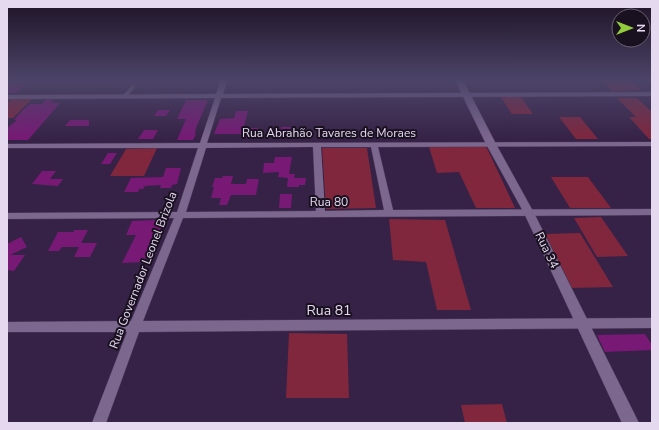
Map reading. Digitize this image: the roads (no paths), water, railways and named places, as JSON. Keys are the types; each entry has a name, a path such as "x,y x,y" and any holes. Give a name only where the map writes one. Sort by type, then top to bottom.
{"street":[{"name":"Rua Governador Leonel Brizola","path":"99,423 134,326 180,215 217,100"},
{"name":"Rua 34","path":"469,100 491,144 529,213 631,423"},
{"name":"Rua Abrahão Tavares de Moraes","path":"7,146 652,144"},
{"path":"317,145 322,214"},
{"path":"374,145 389,214"},
{"name":"Rua 80","path":"7,216 652,212"},
{"name":"Rua 81","path":"7,326 652,323"}]}
